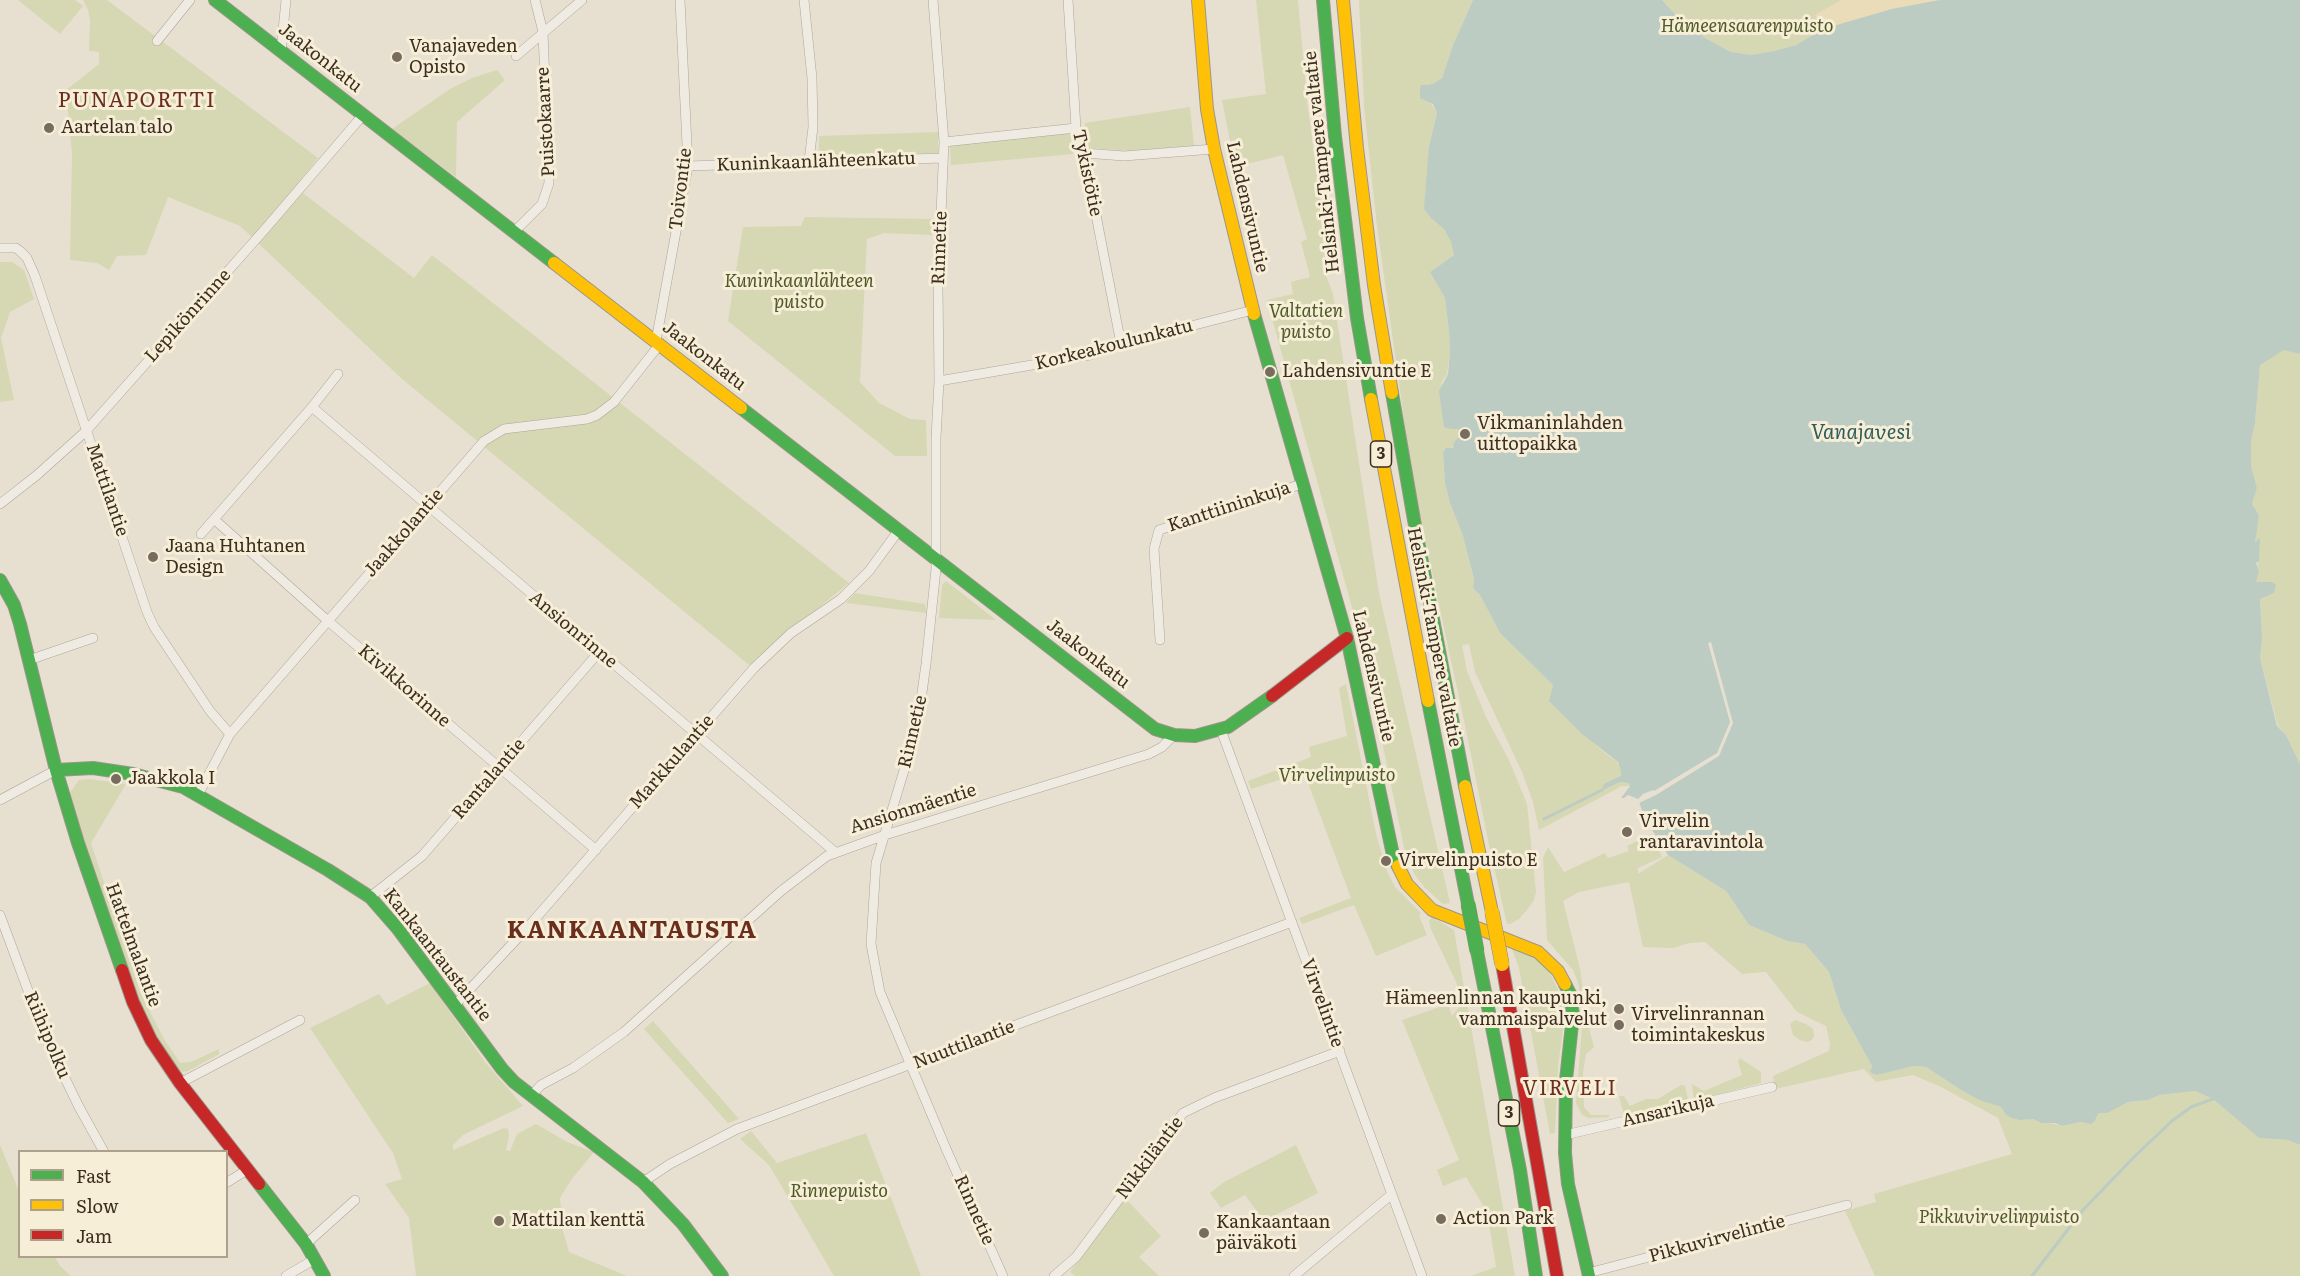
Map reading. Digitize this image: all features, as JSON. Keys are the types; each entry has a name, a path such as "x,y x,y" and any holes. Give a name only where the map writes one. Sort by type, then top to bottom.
{"main road":[{"name":"Jaakonkatu","path":"215,0 1155,729 1174,735"},
{"name":"Lahdensivuntie","path":"1198,0 1207,109 1214,149 1253,310 1347,638 1393,855 1407,884 1432,910 1523,945 1539,948 1558,971 1570,994 1572,1005 1566,1080 1565,1135 1568,1184 1588,1275"},
{"name":"Helsinki-Tampere valtatie","path":"1323,0 1335,136 1357,318 1393,520 1520,1170 1536,1276"},
{"name":"Helsinki-Tampere valtatie","path":"1343,0 1357,148 1378,308 1416,531 1502,964 1557,1276"},
{"path":"1349,52 1354,0"},
{"name":"Hattelmalantie","path":"0,580 14,605 56,770 102,916 133,1002 151,1040 180,1083 306,1244 324,1276"},
{"path":"1174,735 1195,736 1221,730 1240,720 1347,638"},
{"name":"Kankaantaustantie","path":"56,770 93,768 166,781 198,795 328,870 369,897 398,929 501,1069 643,1182 683,1224 722,1276"}],"street":[{"path":"157,41 190,0"},
{"path":"281,51 286,0"},
{"name":"Puistokaarre","path":"514,232 542,204 549,183 543,32 535,0"},
{"path":"516,56 582,0"},
{"name":"Toivontie","path":"658,343 688,166 680,0"},
{"path":"804,0 812,78 813,127 808,161"},
{"name":"Rinnetie","path":"933,0 944,142 938,286 939,381 934,557 936,569 920,707 912,744 876,863 871,944 880,992 1003,1276"},
{"name":"Tykistötie","path":"1068,0 1076,128 1084,153 1121,344"},
{"name":"Lepikönrinne","path":"0,504 37,476 86,431 363,115"},
{"path":"944,142 1076,128"},
{"path":"1084,153 1124,156 1214,149"},
{"name":"Kuninkaanlähteenkatu","path":"688,166 944,158"},
{"name":"Mattilantie","path":"0,248 16,248 27,258 154,627 210,711 230,734"},
{"name":"Korkeakoulunkatu","path":"939,381 1090,355 1121,344 1253,310"},
{"name":"Jaakkolantie","path":"198,795 230,734 484,441 504,429 587,419 610,406 658,343"},
{"path":"201,534 338,374"},
{"name":"Ansionrinne","path":"312,407 835,852"},
{"name":"Kanttiininkuja","path":"1160,640 1154,549 1159,530 1302,484"},
{"name":"Kivikkorinne","path":"215,520 328,621 596,850"},
{"name":"Markkulantie","path":"455,1005 596,850 754,668 791,633 841,599 869,571 899,530"},
{"path":"29,660 93,639"},
{"name":"Rantalantie","path":"369,897 422,856 599,652"},
{"name":"Virvelintie","path":"1221,730 1422,1276"},
{"name":"Ansionmäentie","path":"532,1095 541,1086 573,1068 624,1032 782,891 827,856 885,835 1149,754 1162,747 1174,735"},
{"path":"0,800 56,770"},
{"name":"Riihipolku","path":"0,915 46,1039 103,1150"},
{"name":"Nuuttilantie","path":"643,1182 670,1164 737,1129 1292,922"},
{"path":"180,1083 300,1020"},
{"name":"Nikkiläntie","path":"1054,1276 1076,1257 1184,1113 1214,1098 1340,1052"},
{"name":"Ansarikuja","path":"1565,1135 1772,1087"},
{"path":"228,1182 247,1170"},
{"path":"1294,1276 1392,1194"},
{"path":"306,1244 355,1200"},
{"name":"Pikkuvirvelintie","path":"1588,1275 1847,1205"},
{"path":"286,1276 315,1259"}],"green space":[{"path":"18,0 75,0 83,6 60,34"},
{"path":"83,0 107,0 318,158 295,187 414,278 432,255 849,583 792,627 749,665 402,379 240,226 168,197 146,255 117,256 109,270 97,263 70,260 72,154 66,90 99,64 99,52 89,51 90,20"},
{"name":"Valtatien puisto","path":"1256,0 1298,0 1307,101 1325,235 1327,261 1325,273 1333,294 1379,593 1450,903 1443,904 1425,888 1406,857 1361,640 1267,300 1293,294 1291,282 1310,277 1301,242 1307,239 1283,155 1235,167 1222,100 1266,94"},
{"path":"1359,0 1473,0 1453,45 1442,78 1433,84 1426,84 1430,102 1437,113 1429,146 1432,219 1444,229 1451,242 1454,255 1430,272 1445,298 1449,332 1450,351 1447,374 1441,383 1452,429 1469,429 1471,436 1443,453 1445,483 1463,536 1474,579 1473,588 1480,595 1500,633 1553,685 1550,701 1600,749 1617,762 1622,771 1621,776 1609,782 1602,789 1620,782 1629,783 1630,786 1622,786 1539,830 1533,802 1522,772 1475,672 1469,644 1462,645 1467,671 1527,804 1536,892 1527,910 1519,919 1510,924 1507,924 1489,845 1413,483 1377,226 1364,107"},
{"name":"Hämeensaarenpuisto","path":"1662,0 1940,0 1823,29 1796,45 1751,55 1731,52 1707,39 1682,22"},
{"path":"497,70 505,80 457,122 456,177 392,129 450,89 472,78"},
{"path":"1190,107 1194,146 1131,151 1089,148 1085,123"},
{"path":"938,132 938,153 819,156 819,136"},
{"path":"1070,133 1073,154 951,165 950,145"},
{"name":"Kuninkaanlähteen puisto","path":"805,217 932,219 932,235 884,233 867,239 860,382 879,403 910,419 926,420 927,456 895,456 728,321 743,227 801,226"},
{"path":"0,262 12,262 24,270 34,299 10,312 1,338 14,400 0,402"},
{"path":"2284,349 2300,354 2300,764 2286,735 2278,726 2260,658 2262,639 2260,599 2274,593 2272,582 2256,582 2259,538 2255,544 2259,515 2252,504 2257,488 2251,466 2251,440 2255,423 2260,365"},
{"path":"946,581 996,620 939,618 942,585"},
{"path":"855,593 925,604 927,613 846,603"},
{"name":"Virvelinpuisto","path":"1346,684 1376,834 1387,871 1395,887 1421,913 1419,916 1427,935 1376,956 1354,905 1302,924 1299,918 1351,898 1304,772 1251,789 1248,781 1311,757 1309,747 1347,736 1339,688"},
{"path":"89,779 126,784 91,843 140,992 164,1039 180,1063 191,1062 219,1049 219,1054 188,1071 183,1072 174,1067 152,1029 129,979 94,878 69,794 79,780"},
{"name":"Pikkuvirvelinpuisto","path":"1651,834 1662,857 1638,868 1638,874 1668,855 1726,891 1749,925 1787,941 1805,944 1829,972 1841,1010 1872,1066 1870,1072 1873,1074 1914,1066 1926,1067 1961,1090 2001,1107 2006,1115 2020,1120 2033,1119 2062,1126 2086,1123 2096,1119 2099,1113 2127,1102 2195,1091 2213,1099 2259,1138 2288,1140 2300,1145 2300,1276 1875,1276 1845,1211 1876,1202 1874,1194 2012,1154 1998,1118 1939,1086 1913,1075 1876,1082 1864,1069 1775,1089 1773,1076 1829,1051 1830,1044 1826,1026 1797,1012 1766,972 1742,974 1705,942 1689,943 1673,948 1643,947 1629,882 1579,892 1563,901 1580,969 1588,1024 1594,1047 1586,1054 1583,1072 1584,1107 1591,1115 1609,1115 1609,1117 1589,1118 1582,1115 1576,1103 1583,1014 1578,982 1573,970 1547,940 1543,858 1548,847 1564,872 1605,853 1608,858 1629,851 1627,846"},
{"path":"1432,917 1454,930 1515,1276 1471,1276 1496,1267 1487,1212 1466,1177 1443,1186 1437,1170 1459,1160 1402,1020 1448,1004 1452,1016 1460,1006 1457,984 1430,927 1429,921"},
{"path":"1511,946 1533,954 1542,963 1551,975 1564,1002 1565,1016 1558,1066 1555,1133 1550,1134 1519,968"},
{"path":"430,983 485,1062 523,1106 463,1135 453,1145 453,1150 504,1128 508,1129 509,1136 506,1150 510,1151 517,1134 536,1124 567,1142 594,1152 571,1180 560,1198 563,1231 569,1252 627,1276 416,1276 409,1218 385,1184 402,1179 393,1153 310,1028 379,994 387,1005"},
{"path":"1795,1020 1813,1029 1812,1040 1807,1042 1793,1035 1790,1024"},
{"path":"653,1021 739,1119 728,1123 644,1029"},
{"path":"1740,1058 1761,1072 1761,1083 1694,1101 1692,1084 1704,1091 1742,1075 1738,1061"},
{"path":"1681,1085 1685,1086 1688,1099 1624,1115 1619,1096 1624,1096 1630,1106 1646,1099 1658,1099"},
{"name":"Rinnepuisto","path":"751,1131 777,1163 866,1133 921,1276 834,1276 769,1165 740,1139"},
{"path":"0,1145 18,1189 18,1258 56,1258 60,1266 71,1276 0,1276"},
{"path":"1296,1145 1318,1193 1264,1221 1245,1195 1221,1208 1210,1193 1224,1182"},
{"path":"1125,1198 1161,1236 1139,1257 1159,1276 1075,1276 1070,1272"}],"sand":[{"path":"1841,0 1940,0 1892,9 1823,29 1815,15"}],"water":[{"name":"Vanajavesi","path":"1473,0 1662,0 1682,22 1707,39 1731,52 1751,55 1796,45 1823,29 1892,9 1940,0 2300,0 2300,354 2284,350 2260,365 2255,423 2251,441 2251,466 2257,488 2252,504 2259,515 2255,543 2260,539 2259,561 2256,563 2259,571 2256,582 2272,582 2276,585 2274,593 2260,599 2262,639 2260,658 2277,726 2286,735 2300,764 2300,1145 2288,1140 2259,1138 2213,1099 2195,1091 2128,1102 2107,1113 2099,1113 2091,1124 2081,1122 2062,1126 2033,1119 2012,1118 2006,1115 2001,1107 1961,1090 1926,1067 1914,1066 1873,1074 1870,1072 1872,1066 1841,1010 1829,972 1805,944 1787,941 1749,925 1726,891 1668,855 1645,819 1638,799 1628,795 1621,798 1630,786 1629,783 1620,782 1602,790 1604,784 1621,776 1618,762 1582,734 1549,701 1553,685 1500,633 1480,595 1473,588 1474,579 1463,536 1445,483 1443,453 1446,448 1453,448 1458,438 1468,439 1471,436 1469,429 1444,427 1439,391 1448,374 1449,332 1445,298 1430,272 1454,255 1451,242 1444,229 1424,209 1429,146 1437,113 1433,104 1420,98 1420,89 1421,85 1433,84 1442,78 1453,45"}],"pier":[{"path":"1711,642 1733,723 1719,756 1639,803 1638,799 1643,794 1654,791 1717,753 1730,722 1708,643"}],"waterway":[{"path":"1544,819 1602,790"},
{"path":"2032,1276 2083,1210 2135,1156 2172,1121 2191,1107 2213,1099"}],"traffic: fast":[{"path":"215,0 554,263"},
{"path":"1323,0 1335,136 1357,318 1371,399"},
{"path":"1254,314 1347,638 1393,855 1398,866"},
{"path":"1392,393 1465,786"},
{"path":"741,408 1155,729 1174,735 1195,736 1228,727 1272,696"},
{"path":"0,580 14,605 20,624 56,770 78,843 122,970"},
{"path":"1428,701 1468,904"},
{"path":"56,770 93,768 133,774 183,787 328,870 370,897 398,929 514,1082 643,1182 683,1224 722,1276"},
{"path":"1468,904 1477,951"},
{"path":"1477,951 1520,1170 1536,1276"},
{"path":"1565,984 1570,994 1573,1015 1566,1080 1565,1153 1568,1184 1589,1276"},
{"path":"259,1184 306,1244 324,1276"}],"traffic: slow":[{"path":"1198,0 1207,109 1214,149 1254,314"},
{"path":"1343,0 1357,148 1374,285 1392,393"},
{"path":"554,263 741,408"},
{"path":"1371,399 1428,701"},
{"path":"1465,786 1492,912"},
{"path":"1398,866 1407,884 1432,910 1538,952 1558,971 1565,984"},
{"path":"1492,912 1502,964"}],"traffic: jam":[{"path":"1272,696 1347,638"},
{"path":"1502,964 1557,1276"},
{"path":"122,970 133,1002 151,1040 180,1083 259,1184"}],"place":[{"name":"Vanajaveden Opisto","path":"397,57"},
{"name":"Aartelan talo","path":"49,128"},
{"name":"Lahdensivuntie E","path":"1270,372"},
{"name":"Vikmaninlahden uittopaikka","path":"1465,434"},
{"name":"Jaana Huhtanen Design","path":"153,557"},
{"name":"Jaakkola I","path":"116,779"},
{"name":"Virvelin rantaravintola","path":"1627,832"},
{"name":"Virvelinpuisto E","path":"1386,861"},
{"name":"Hämeenlinnan kaupunki, vammaispalvelut","path":"1619,1009"},
{"name":"Virvelinrannan toimintakeskus","path":"1619,1025"},
{"name":"Action Park","path":"1441,1219"},
{"name":"Mattilan kenttä","path":"499,1221"},
{"name":"Kankaantaan päiväkoti","path":"1204,1233"}],"district":[{"name":"PUNAPORTTI","path":"137,101"},
{"name":"KANKAANTAUSTA","path":"632,931"},
{"name":"VIRVELI","path":"1570,1089"}]}
